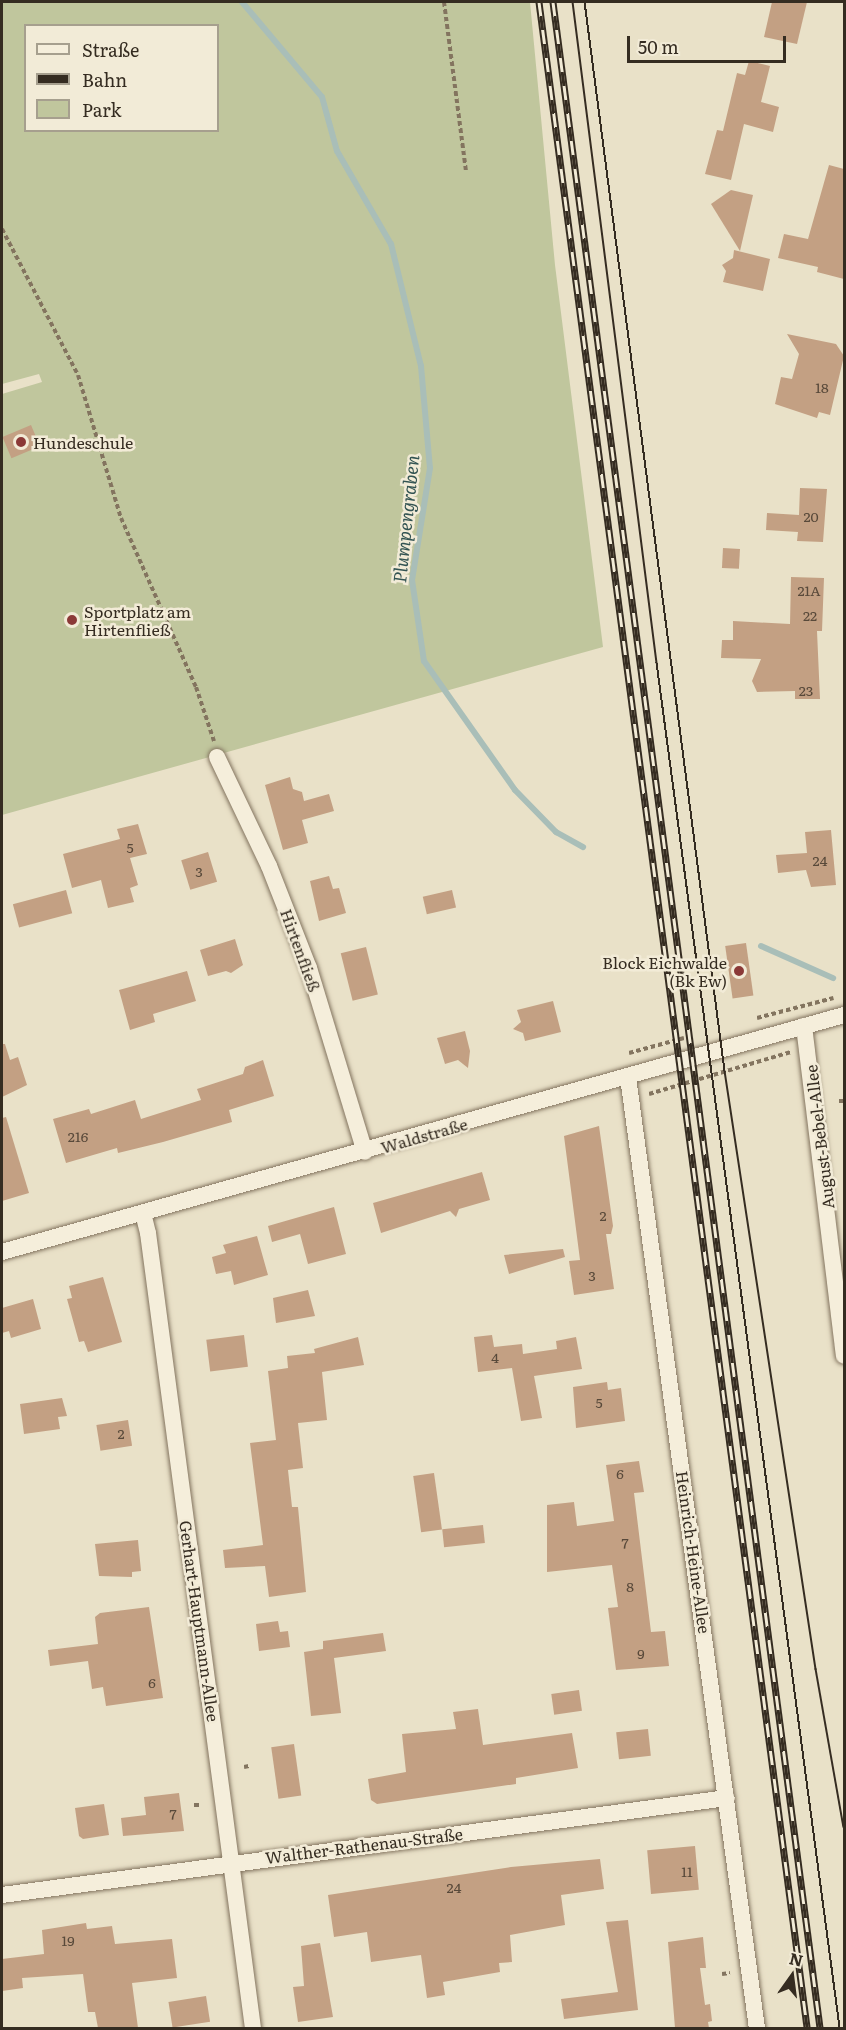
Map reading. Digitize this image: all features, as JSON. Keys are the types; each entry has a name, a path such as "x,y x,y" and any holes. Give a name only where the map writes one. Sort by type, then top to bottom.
{"street":[{"name":"Hirtenfließ","path":"217,757 269,866 306,959 365,1152"},
{"name":"Waldstraße","path":"2,1252 365,1152 844,1015"},
{"name":"August-Bebel-Allee","path":"804,1026 844,1356"},
{"name":"Heinrich-Heine-Allee","path":"628,1077 633,1099 757,2028"},
{"name":"Gerhart-Hauptmann-Allee","path":"142,1213 148,1233 253,2028"},
{"name":"Walther-Rathenau-Straße","path":"2,1895 727,1798"}],"path":[{"path":"444,2 466,171"},
{"path":"2,229 78,375 121,518 196,687 217,757"},
{"path":"753,1019 831,996"},
{"path":"629,1053 690,1037"},
{"path":"633,1099 808,1047"},
{"path":"722,1974 730,1973"}],"green space":[{"path":"2,2 530,2 555,265 603,647 2,815 2,394 42,382 39,374 2,384"}],"building":[{"path":"772,2 807,2 797,44 764,37"},
{"path":"749,61 770,66 761,102 779,107 773,132 744,124 731,180 705,174 717,130 723,131 737,73 745,75"},
{"path":"829,165 844,169 844,279 817,272 818,267 778,258 784,234 808,239"},
{"path":"731,190 753,195 740,251 711,204"},
{"path":"734,250 770,259 763,291 723,282 726,271 722,265 733,258"},
{"path":"787,334 836,344 844,356 830,415 819,412 817,418 775,404 781,377 792,379 799,354"},
{"name":"Hundeschule","path":"31,425 40,446 11,458 2,437"},
{"path":"800,488 827,489 823,542 797,541 798,532 766,530 767,513 799,515"},
{"path":"723,548 740,549 739,569 722,568"},
{"path":"791,577 824,578 822,631 817,631 820,699 795,699 795,691 757,692 752,681 761,659 721,658 722,640 733,640 733,621 790,624"},
{"path":"290,777 293,789 302,792 304,801 329,794 334,811 302,820 308,843 283,850 265,785"},
{"path":"138,824 147,854 130,858 138,885 130,888 134,902 108,908 101,880 72,888 63,854 120,839 117,829"},
{"path":"831,830 836,885 811,887 806,870 778,873 776,855 807,853 805,832"},
{"path":"208,852 217,882 190,890 181,860"},
{"path":"329,876 333,889 339,888 346,913 319,921 310,881"},
{"path":"66,890 72,913 19,927 13,904"},
{"path":"452,890 456,908 427,914 423,897"},
{"path":"235,939 243,965 231,973 226,971 208,976 200,950"},
{"name":"Block Eichwalde (Bk Ew)","path":"746,943 753,995 733,998 725,946"},
{"path":"366,947 378,995 353,1001 341,953"},
{"path":"187,971 196,1001 153,1014 155,1022 130,1030 119,990"},
{"path":"553,1001 561,1032 525,1041 523,1033 513,1029 521,1022 517,1010"},
{"path":"465,1031 470,1051 468,1068 458,1060 445,1064 437,1038"},
{"path":"2,1044 5,1044 10,1060 18,1057 27,1085 2,1097"},
{"path":"263,1060 274,1096 229,1110 232,1122 163,1142 118,1153 117,1148 66,1163 53,1119 89,1109 91,1114 135,1100 141,1119 201,1100 197,1089 243,1074 245,1067"},
{"path":"6,1117 29,1193 2,1201 2,1118"},
{"path":"599,1126 613,1226 611,1234 606,1234 614,1289 574,1295 569,1261 580,1260 564,1136"},
{"path":"482,1172 490,1200 459,1209 456,1217 450,1211 381,1233 373,1203"},
{"path":"334,1207 346,1254 308,1264 300,1234 272,1242 268,1226"},
{"path":"257,1236 268,1275 234,1285 231,1271 216,1274 212,1257 226,1253 223,1245"},
{"path":"563,1249 565,1257 509,1274 504,1255"},
{"path":"103,1277 122,1342 88,1352 84,1341 79,1342 67,1299 72,1298 69,1286"},
{"path":"308,1290 315,1316 276,1323 273,1298"},
{"path":"33,1299 41,1329 11,1338 9,1331 2,1333 2,1308"},
{"path":"244,1335 248,1367 210,1371 206,1340"},
{"path":"492,1335 494,1347 522,1344 523,1354 557,1349 556,1341 576,1337 582,1369 534,1376 542,1418 521,1421 512,1368 478,1372 474,1337"},
{"path":"358,1337 364,1365 322,1372 327,1420 298,1423 303,1468 288,1470 292,1507 298,1507 306,1592 269,1597 265,1566 225,1568 223,1550 263,1545 250,1443 276,1440 268,1371 288,1368 287,1356 315,1353 314,1349"},
{"path":"607,1382 608,1390 621,1388 625,1421 576,1428 573,1387"},
{"path":"62,1398 67,1416 58,1417 60,1429 24,1434 20,1404"},
{"path":"128,1420 132,1446 100,1451 96,1425"},
{"path":"639,1461 644,1492 634,1493 651,1632 665,1631 669,1666 616,1670 608,1608 618,1607 612,1565 547,1572 547,1505 574,1502 577,1526 614,1521 606,1465"},
{"path":"434,1473 442,1529 421,1532 413,1476"},
{"path":"483,1525 485,1543 444,1547 442,1529"},
{"path":"138,1540 141,1571 132,1572 132,1577 99,1576 95,1544"},
{"path":"149,1607 163,1698 106,1706 103,1687 92,1689 88,1661 50,1666 48,1650 98,1644 95,1617 100,1613"},
{"path":"278,1621 280,1632 288,1631 290,1647 259,1651 256,1624"},
{"path":"383,1633 386,1651 334,1658 341,1713 311,1716 304,1652 323,1649 323,1641"},
{"path":"579,1690 582,1711 554,1715 551,1694"},
{"path":"478,1709 483,1745 572,1733 578,1768 516,1778 516,1784 377,1804 371,1800 368,1779 406,1772 402,1734 456,1729 453,1712"},
{"path":"648,1729 651,1756 619,1759 616,1732"},
{"path":"294,1744 301,1795 278,1799 271,1747"},
{"path":"179,1793 184,1831 123,1836 121,1818 146,1815 144,1797"},
{"path":"104,1804 109,1835 83,1839 79,1836 75,1808"},
{"path":"695,1846 699,1890 651,1894 647,1850"},
{"path":"600,1859 604,1889 561,1895 565,1925 510,1935 512,1962 499,1963 500,1972 443,1982 445,1995 427,1998 421,1955 371,1962 367,1932 334,1937 328,1895 511,1867"},
{"path":"628,1920 638,2010 564,2019 561,1999 618,1992 606,1922"},
{"path":"86,1923 87,1929 112,1926 115,1944 172,1939 177,1978 132,1983 138,2028 98,2028 95,2012 88,2012 83,1974 22,1978 23,1988 2,1991 2,1959 44,1954 42,1930"},
{"path":"703,1937 706,1968 700,1968 705,2005 710,2004 712,2021 708,2022 709,2028 675,2028 668,1942"},
{"path":"320,1943 333,2017 298,2022 293,1987 304,1986 301,1946"},
{"path":"206,1996 210,2022 173,2028 168,2002"}],"waterway":[{"name":"Plumpengraben","path":"242,2 322,97 337,151 391,244 421,366 430,468 412,580 424,661 515,790 556,832 583,847"},
{"name":"Plumpengraben","path":"761,946 833,978"}],"tram line":[{"path":"573,2 657,663 840,2028"},
{"path":"585,2 725,1071 816,1669 844,1827"}],"railway":[{"path":"539,2 807,2028"},
{"path":"553,2 820,2028"}],"place":[{"name":"Hundeschule","path":"21,442"},
{"name":"Sportplatz am Hirtenfließ","path":"72,620"},
{"name":"Block Eichwalde (Bk Ew)","path":"739,971"}]}
